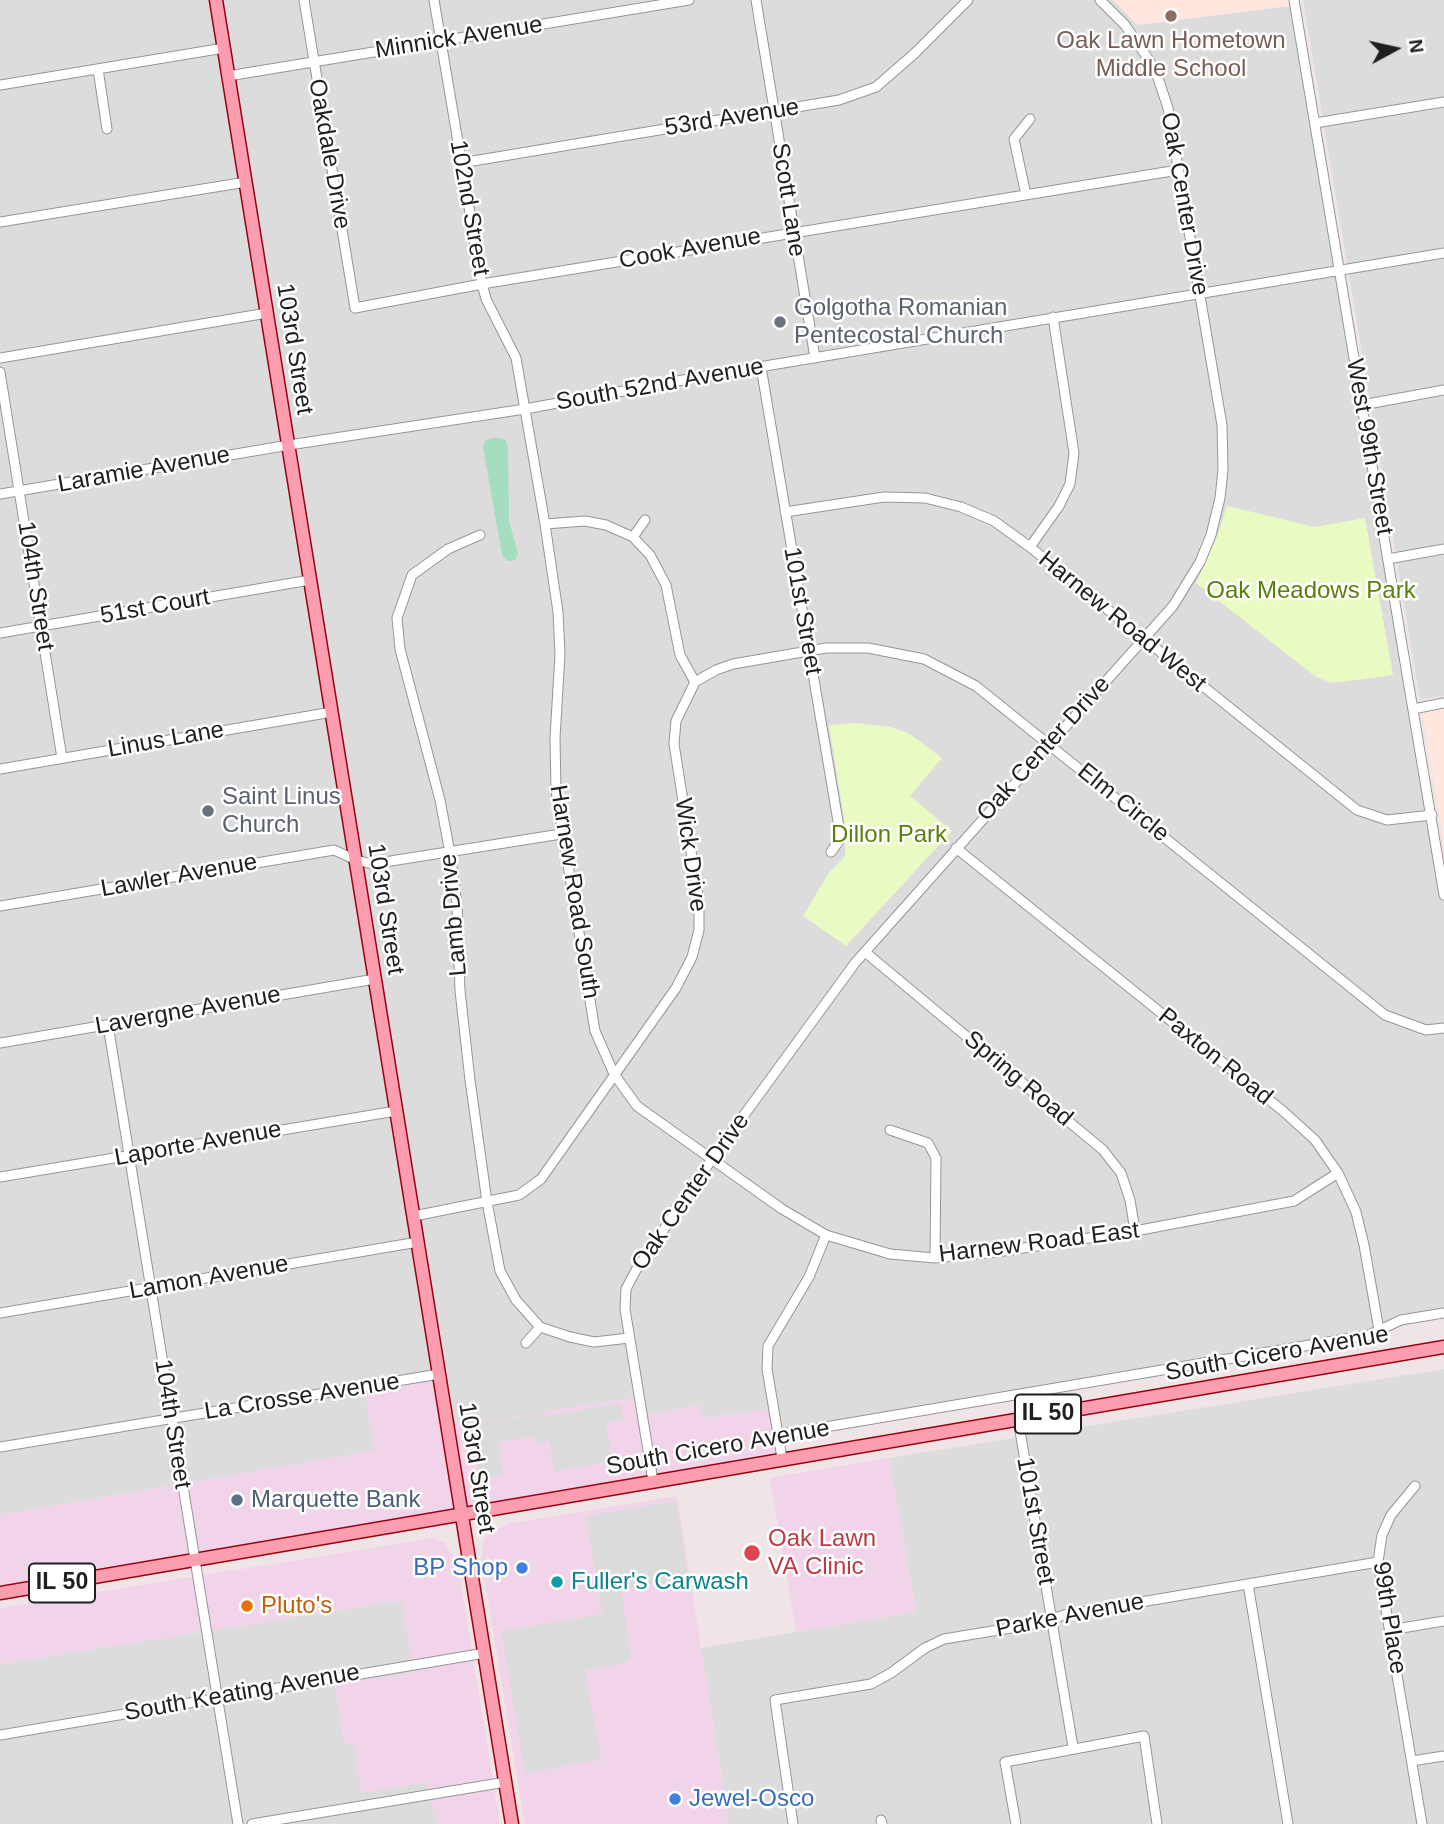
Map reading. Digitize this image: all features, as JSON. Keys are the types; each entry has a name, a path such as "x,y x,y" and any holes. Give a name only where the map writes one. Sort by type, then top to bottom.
{"main road":[{"name":"103rd Street","path":"216,0 512,1824"},
{"name":"South Cicero Avenue","path":"0,1593 1444,1347"}],"street":[{"name":"Oakdale Drive","path":"304,0 355,308"},
{"name":"102nd Street","path":"433,0 482,284 486,299 516,358 525,409"},
{"name":"Minnick Avenue","path":"228,76 689,0"},
{"name":"Scott Lane","path":"756,0 815,358"},
{"name":"53rd Avenue","path":"461,163 839,100 876,87 968,0"},
{"name":"Oak Center Drive","path":"653,1481 625,1309 626,1289 636,1269 822,1006 864,952 1173,606 1200,562 1211,535 1220,498 1224,460 1222,425 1168,108 1157,75 1136,39 1100,0"},
{"name":"West 99th Street","path":"1294,0 1444,891"},
{"path":"0,85 224,48"},
{"path":"98,69 107,129"},
{"path":"1315,123 1444,102"},
{"path":"1026,195 1014,139 1030,119"},
{"name":"Cook Avenue","path":"355,308 482,284 1178,170"},
{"path":"0,222 246,182"},
{"name":"South 52nd Avenue","path":"289,446 525,409 1200,292 1444,253"},
{"path":"0,358 267,313"},
{"path":"1030,547 1059,506 1070,484 1074,453 1053,317"},
{"name":"101st Street","path":"761,367 840,833 839,841 831,852"},
{"name":"104th Street","path":"0,372 62,758"},
{"path":"1362,405 1444,390"},
{"name":"Harnew Road South","path":"525,409 558,612 560,654 556,778 561,834 595,1031 614,1074 637,1106 712,1159"},
{"name":"Laramie Avenue","path":"0,494 289,446"},
{"name":"Harnew Road West","path":"785,512 884,497 925,498 961,507 994,521 1357,810 1387,820 1432,815"},
{"path":"633,537 645,520"},
{"path":"545,524 585,521 606,525 633,537 650,555 662,575 680,655 695,682"},
{"name":"Lamb Drive","path":"480,535 448,549 412,575 397,618 400,649 440,800 450,853 457,905 460,991 488,1202 500,1271 516,1300 540,1327"},
{"path":"1388,559 1444,549"},
{"name":"51st Court","path":"0,633 310,580"},
{"name":"Elm Circle","path":"695,682 733,664 825,648 868,648 923,659 976,686 1385,1015 1426,1030 1444,1028"},
{"name":"Wick Drive","path":"414,1216 519,1195 541,1178 676,988 692,957 700,918 674,744 676,721 695,682"},
{"path":"1413,709 1444,704"},
{"name":"Linus Lane","path":"0,769 332,712"},
{"name":"Lawler Avenue","path":"0,906 334,850 372,864 561,834"},
{"name":"Paxton Road","path":"956,848 1283,1111 1315,1140 1338,1173 1356,1212 1379,1330"},
{"name":"Spring Road","path":"864,952 1103,1150 1121,1173 1130,1200 1135,1231"},
{"name":"Lavergne Avenue","path":"0,1043 375,979"},
{"name":"104th Street","path":"108,1025 238,1824"},
{"name":"Laporte Avenue","path":"0,1177 396,1111"},
{"path":"890,1130 928,1143 936,1158 935,1258"},
{"name":"Harnew Road East","path":"712,1159 782,1209 826,1235 890,1254 935,1258 997,1252 1135,1231 1294,1201 1338,1173"},
{"path":"782,1458 767,1369 768,1346 809,1278 826,1235"},
{"name":"Lamon Avenue","path":"0,1313 418,1242"},
{"name":"South Cicero Avenue","path":"778,1434 1370,1335 1401,1320 1444,1313"},
{"path":"526,1343 540,1327 594,1342 629,1338"},
{"name":"La Crosse Avenue","path":"0,1447 439,1374"},
{"name":"101st Street","path":"1018,1419 1073,1747"},
{"name":"99th Place","path":"1415,1486 1391,1514 1382,1535 1378,1562 1422,1824"},
{"name":"Parke Avenue","path":"793,1824 775,1700 863,1687 881,1679 936,1641 1064,1615 1378,1562"},
{"path":"1248,1584 1288,1824"},
{"path":"1390,1630 1444,1621"},
{"name":"South Keating Avenue","path":"0,1735 485,1653"},
{"path":"1016,1824 1005,1762 1073,1747 1144,1736 1157,1824"},
{"path":"1412,1761 1444,1756"},
{"path":"252,1824 506,1783"}],"shaded area":[{"path":"0,0 1294,0 1444,895 1444,1313 1379,1330 778,1435 773,1409 702,1418 699,1405 642,1416 447,1424 374,1451 0,1515"},
{"name":"Oak Lawn Hometown Middle School","path":"1113,0 1289,0 1290,6 1137,25"},
{"path":"1303,0 1444,0 1444,696 1420,700"},
{"path":"494,437 506,440 508,448 509,521 518,553 515,560 511,561 507,561 502,555 483,447 485,441"},
{"path":"1444,708 1444,842 1422,712"},
{"path":"312,722 332,843 244,858 224,737"},
{"path":"0,777 19,896 0,899"},
{"path":"1444,1369 1444,1824 729,1824 701,1648 916,1612 889,1458"},
{"path":"439,1374 448,1424 468,1424 638,1397 642,1416 700,1405 703,1418 773,1409 782,1458 0,1593 0,1515 374,1451 364,1386"},
{"path":"620,1403 623,1419 606,1423 612,1461 555,1472 549,1441 536,1443 534,1437 498,1442 503,1474 486,1477 482,1472 478,1472 470,1425"},
{"path":"889,1458 916,1612 796,1632 770,1478"},
{"path":"677,1496 729,1824 525,1824 481,1559 485,1537 493,1530 511,1523"},
{"path":"676,1501 688,1579 621,1590 631,1657 626,1663 585,1672 601,1760 525,1773 501,1631 602,1614 586,1516"},
{"path":"433,1538 445,1543 458,1566 500,1824 437,1824 427,1782 361,1793 353,1742 344,1744 335,1684 413,1673 402,1600 0,1664 0,1608"},
{"path":"402,1600 414,1673 335,1685 344,1743 353,1742 427,1782 437,1824 0,1824 0,1664"}],"green space":[{"name":"Oak Meadows Park","path":"1227,506 1315,527 1365,518 1393,675 1332,683 1316,677 1196,583 1218,534"},
{"name":"Dillon Park","path":"856,723 891,727 910,734 942,758 910,796 952,831 846,946 803,916 828,874 845,856 845,824 829,725"}],"place":[{"name":"Oak Lawn Hometown Middle School","path":"1171,16"},
{"name":"Golgotha Romanian Pentecostal Church","path":"780,322"},
{"name":"Saint Linus Church","path":"208,811"},
{"name":"Marquette Bank","path":"237,1500"},
{"name":"Oak Lawn VA Clinic","path":"752,1553"},
{"name":"BP Shop","path":"522,1568"},
{"name":"Fuller's Carwash","path":"557,1582"},
{"name":"Pluto's","path":"247,1606"},
{"name":"Jewel-Osco","path":"675,1799"}]}
